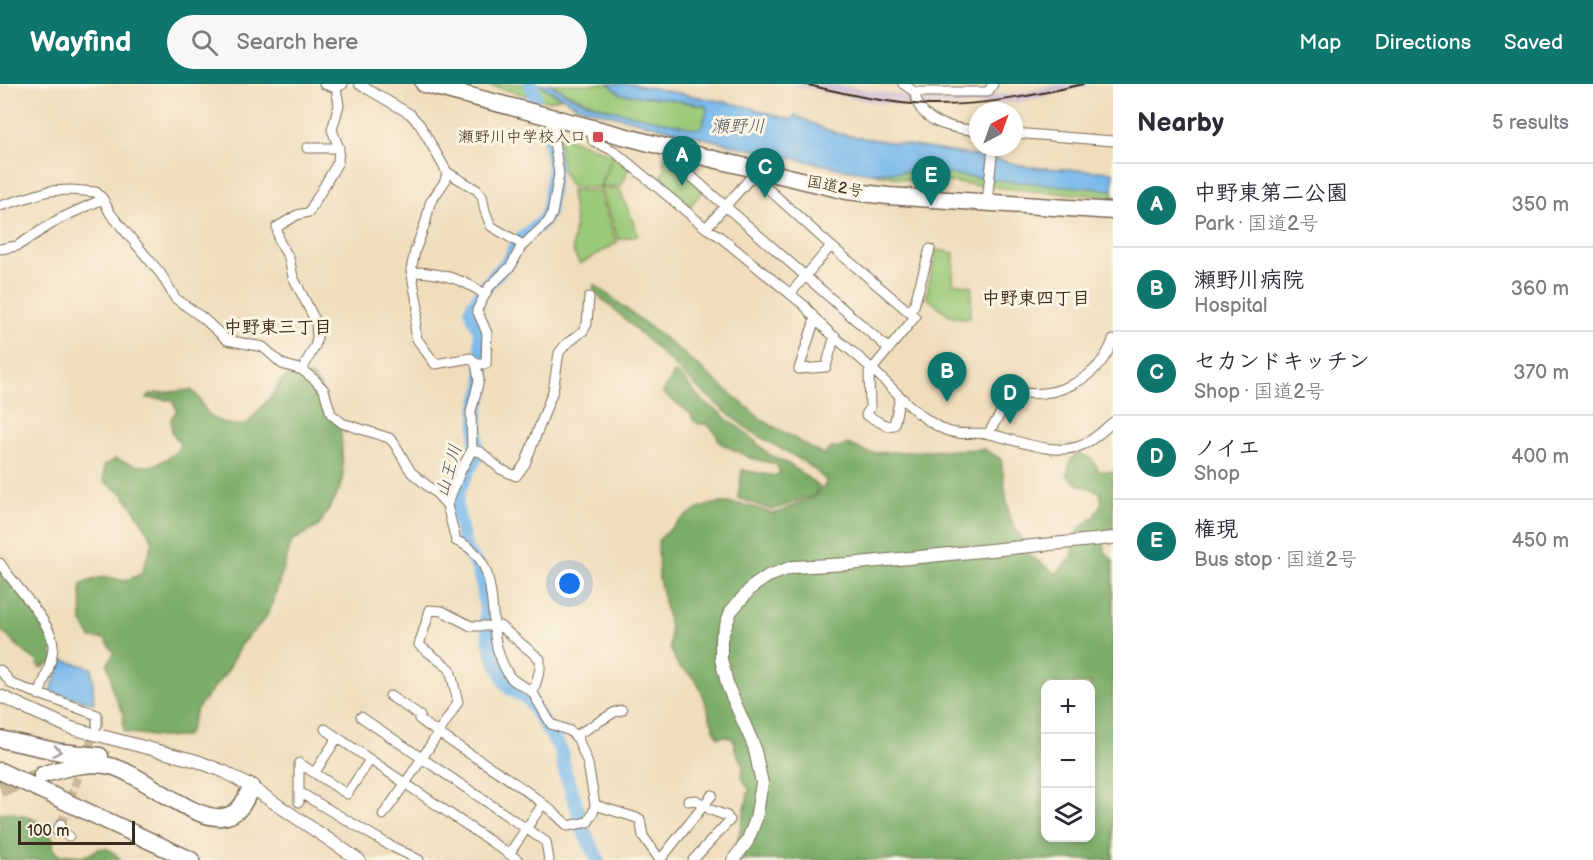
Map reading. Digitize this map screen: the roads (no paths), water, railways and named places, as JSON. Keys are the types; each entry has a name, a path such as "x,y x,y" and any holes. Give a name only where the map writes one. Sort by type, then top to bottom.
{"highway":[{"name":"国道2号","path":"424,84 550,115 754,172 847,191 888,196 988,196 1113,211"},
{"path":"0,739 60,752 118,758 143,770 200,814"},
{"path":"42,775 79,765 110,766 135,776 200,814 222,818 230,815 260,792"},
{"path":"0,771 190,860"}],"street":[{"path":"302,370 315,346 316,322 293,276 289,258 279,240 277,227 297,215 309,212 336,168 339,148 332,130 339,105 340,86 324,84"},
{"path":"359,84 410,114 420,125 447,172 477,190 482,196 491,226 521,243"},
{"path":"903,84 915,92 987,92 993,84"},
{"path":"915,92 918,108 938,124 969,130"},
{"path":"447,505 461,470 475,451 471,412 487,333 477,310 482,293 511,266 521,243 542,229 552,214 559,174 550,115"},
{"path":"591,127 593,141 614,151 706,228 805,306 815,319 873,369 900,397 920,414 946,430 974,435 988,434 1042,448 1073,448 1082,446 1113,422"},
{"path":"1023,134 1113,141"},
{"path":"307,148 339,148"},
{"path":"688,153 684,170 889,349"},
{"path":"988,196 992,156"},
{"path":"447,172 445,181 430,203 415,251 411,272 418,308 416,333 420,345 435,364 471,358 479,364"},
{"path":"706,228 754,172 831,246 915,317 869,373 870,408 866,415 887,426 894,425 900,397"},
{"path":"0,206 49,191 96,192 103,199 110,213 161,274 175,298 227,340 263,347 282,364 302,370 320,384 331,414 342,423 389,438 394,443 411,472 447,505 461,543 483,563 492,595 492,626 507,672 514,681 533,693 551,724 570,731 575,736 588,764 596,805 588,822 568,826 543,804 437,733 419,719 420,716 390,696"},
{"path":"0,249 16,246 59,219 103,199"},
{"path":"790,294 831,246"},
{"path":"909,312 915,306 930,249"},
{"path":"411,272 451,276 464,281 482,293"},
{"path":"475,451 500,469 516,476 525,464 552,391 559,353 564,345 584,331 587,324 589,297"},
{"path":"815,319 800,369 826,367 832,342 836,337"},
{"path":"988,434 1014,391 1024,393 1070,387 1083,380 1103,362 1113,340"},
{"path":"734,860 747,842 756,819 762,783 754,746 728,687 720,659 721,639 731,610 752,587 768,576 793,567 860,563 1113,538"},
{"path":"0,563 42,619 53,644 39,695"},
{"path":"383,814 458,702 450,669 419,645 430,610 446,613 465,624 500,626 542,662 533,693"},
{"path":"0,670 12,684 97,715 97,725"},
{"path":"0,696 71,728 197,761 225,772 260,792 359,860"},
{"path":"575,736 622,710"},
{"path":"361,717 546,842 549,860"},
{"path":"325,729 518,860"},
{"path":"315,772 337,738"},
{"path":"370,760 347,794 299,763 299,797 419,860"},
{"path":"596,805 640,819 643,836 660,860 712,795"},
{"path":"688,801 696,800 703,806 729,818 693,860"},
{"path":"509,854 543,804"},
{"path":"61,824 57,831 69,836"}],"water":[{"name":"瀬野川","path":"539,84 550,84 574,98 607,109 697,129 702,126 707,111 706,106 621,94 609,84 632,84 745,106 792,120 795,115 840,134 1000,160 1028,167 1113,172 1113,190 923,171 870,173 737,146 579,107"},
{"path":"63,660 92,668 94,703 50,692"}],"waterway":[{"name":"山王川","path":"531,84 535,96"},
{"name":"山王川","path":"544,124 554,167 548,213 542,222 520,240 510,259 484,288 471,311 480,331 484,386 477,409 476,457 458,492 456,506 465,548 477,566 483,586 490,643 494,657 506,683 511,689 527,698 561,750 581,826 598,860"}],"tunnel":[{"path":"61,824 95,730"},
{"path":"0,789 42,775"}],"railway":[{"path":"803,84 881,100 929,105 968,104 1007,99 1083,84"}],"place":[{"name":"瀬野川中学校入口","path":"598,137"},
{"name":"中野東第二公園","path":"682,186"},
{"name":"セカンドキッチン","path":"765,198"},
{"name":"権現","path":"931,206"},
{"name":"瀬野川病院","path":"947,402"},
{"name":"ノイエ","path":"1010,424"}],"district":[{"name":"中野東四丁目","path":"1036,298"},
{"name":"中野東三丁目","path":"278,327"}]}
